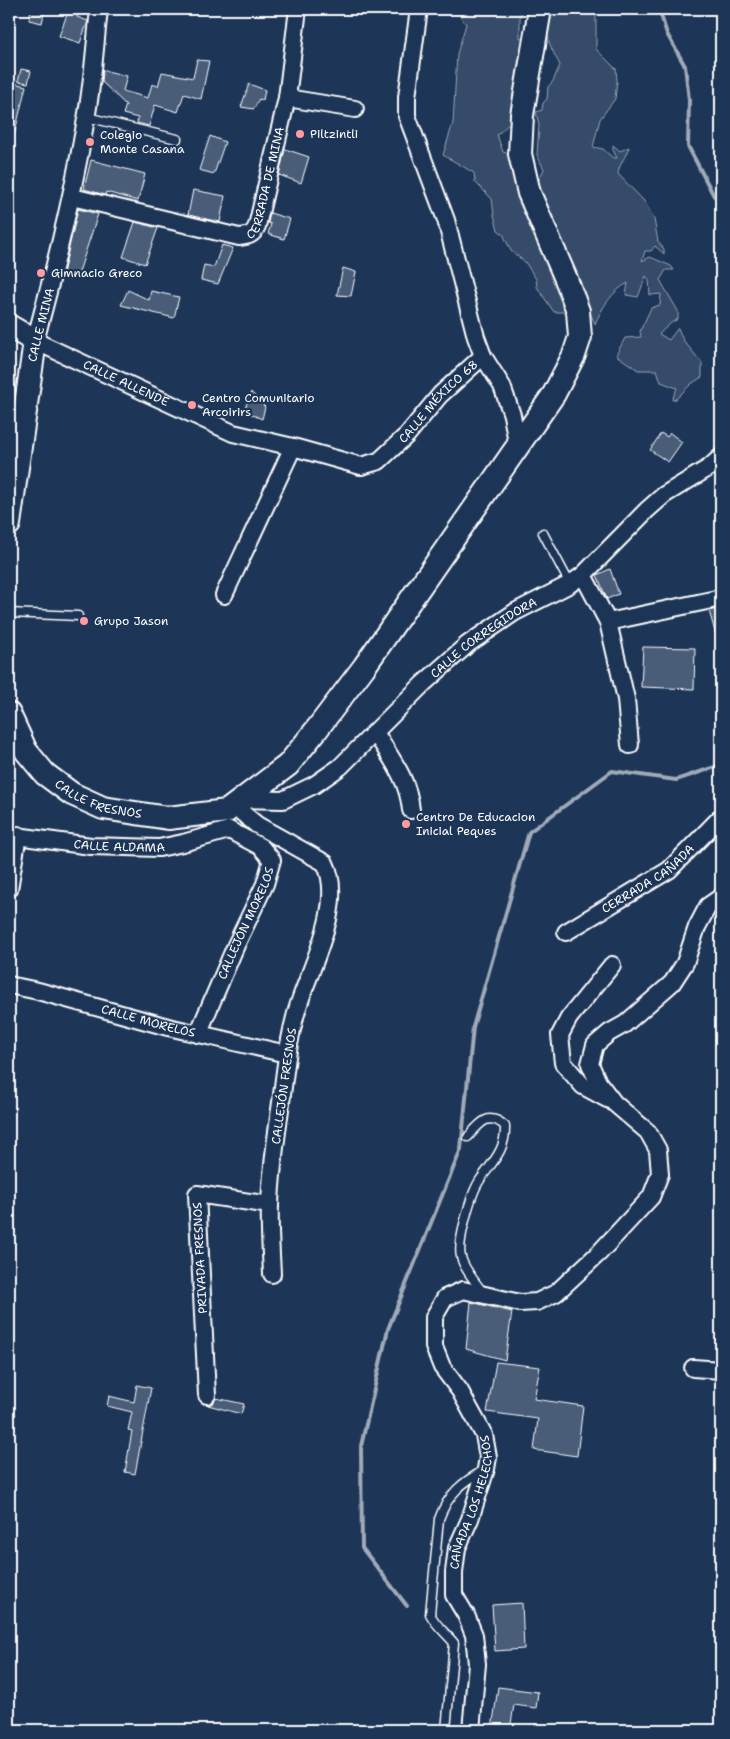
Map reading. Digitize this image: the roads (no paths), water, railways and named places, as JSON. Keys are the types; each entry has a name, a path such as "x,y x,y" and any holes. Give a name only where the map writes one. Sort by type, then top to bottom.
{"street":[{"name":"CALLE MINA","path":"9,524 34,341 51,283 72,197 87,117 99,9"},
{"name":"CERRADA DE MINA","path":"72,197 239,237 249,236 254,232 258,226 287,98 298,9"},
{"path":"419,9 407,97 407,116 446,220 476,337 483,356"},
{"path":"233,812 288,765 364,667 518,449 554,394 574,355 580,337 578,311 529,192 520,154 522,114 540,9"},
{"path":"287,98 355,109"},
{"name":"CALLE ALLENDE","path":"9,326 34,341 233,433 361,466"},
{"name":"CALLE MÉXICO 68","path":"361,466 379,461 407,435 440,395 483,356 502,386 512,415 518,449"},
{"path":"224,595 293,447"},
{"name":"CALLE CORREGIDORA","path":"233,812 283,800 314,785 340,767 468,644 515,612 577,580 664,495 710,467 721,456"},
{"path":"577,580 608,622 626,699 630,744"},
{"path":"608,622 721,598"},
{"name":"CALLE FRESNOS","path":"9,714 26,751 45,774 72,794 102,808 168,818 233,812"},
{"path":"375,732 404,779 410,794 412,810"},
{"name":"CALLE ALDAMA","path":"14,835 91,846 159,848 183,843 233,812"},
{"name":"CALLEJÓN MORELOS","path":"198,1034 236,945 265,884 272,860 233,812"},
{"name":"CALLEJÓN FRESNOS","path":"233,812 325,864 330,873 330,911 320,950 300,997 287,1054 270,1205 272,1274"},
{"name":"CERRADA CAÑADA","path":"566,932 669,870 721,817"},
{"path":"9,889 14,835"},
{"path":"614,1103 598,1082 590,1064 595,1045 609,1033 625,1024 672,983 685,963 697,927 708,906 721,897"},
{"path":"612,965 569,1018 560,1036 564,1063 583,1086 614,1103"},
{"name":"CALLE MORELOS","path":"9,985 198,1034 287,1054"},
{"name":"CAÑADA LOS HELECHOS","path":"471,1730 477,1664 474,1635 454,1595 454,1572 457,1548 470,1519 488,1457 484,1435 460,1391 442,1367 434,1347 434,1317 445,1298 463,1290 520,1303 537,1302 556,1293 599,1253 651,1197 660,1174 658,1150 648,1132 614,1103"},
{"name":"PRIVADA FRESNOS","path":"207,1395 197,1194 270,1205"},
{"path":"693,1368 721,1370"}],"lane":[{"path":"87,117 177,139"},
{"path":"543,533 577,580"},
{"path":"9,613 78,616"},
{"path":"468,1137 479,1124 490,1118 498,1120 505,1126 506,1138 501,1150 478,1182 463,1227 460,1257 485,1294"},
{"path":"446,1730 454,1643 436,1625 430,1614 439,1519 444,1505 465,1481 486,1469"}],"waterway":[{"path":"659,9 667,34 685,66 689,100 688,146 714,196 721,199"},
{"path":"407,1606 362,1548 361,1446 388,1329 461,1149 473,1027 529,832 612,771 676,780 721,765"}],"place":[{"name":"Piltzintli","path":"300,134"},
{"name":"Colegio Monte Casana","path":"90,142"},
{"name":"Gimnacio Greco","path":"41,273"},
{"name":"Centro Comunitario Arcoirirs","path":"192,405"},
{"name":"Grupo Jason","path":"84,621"},
{"name":"Centro De Educacion Inicial Peques","path":"406,824"}]}
